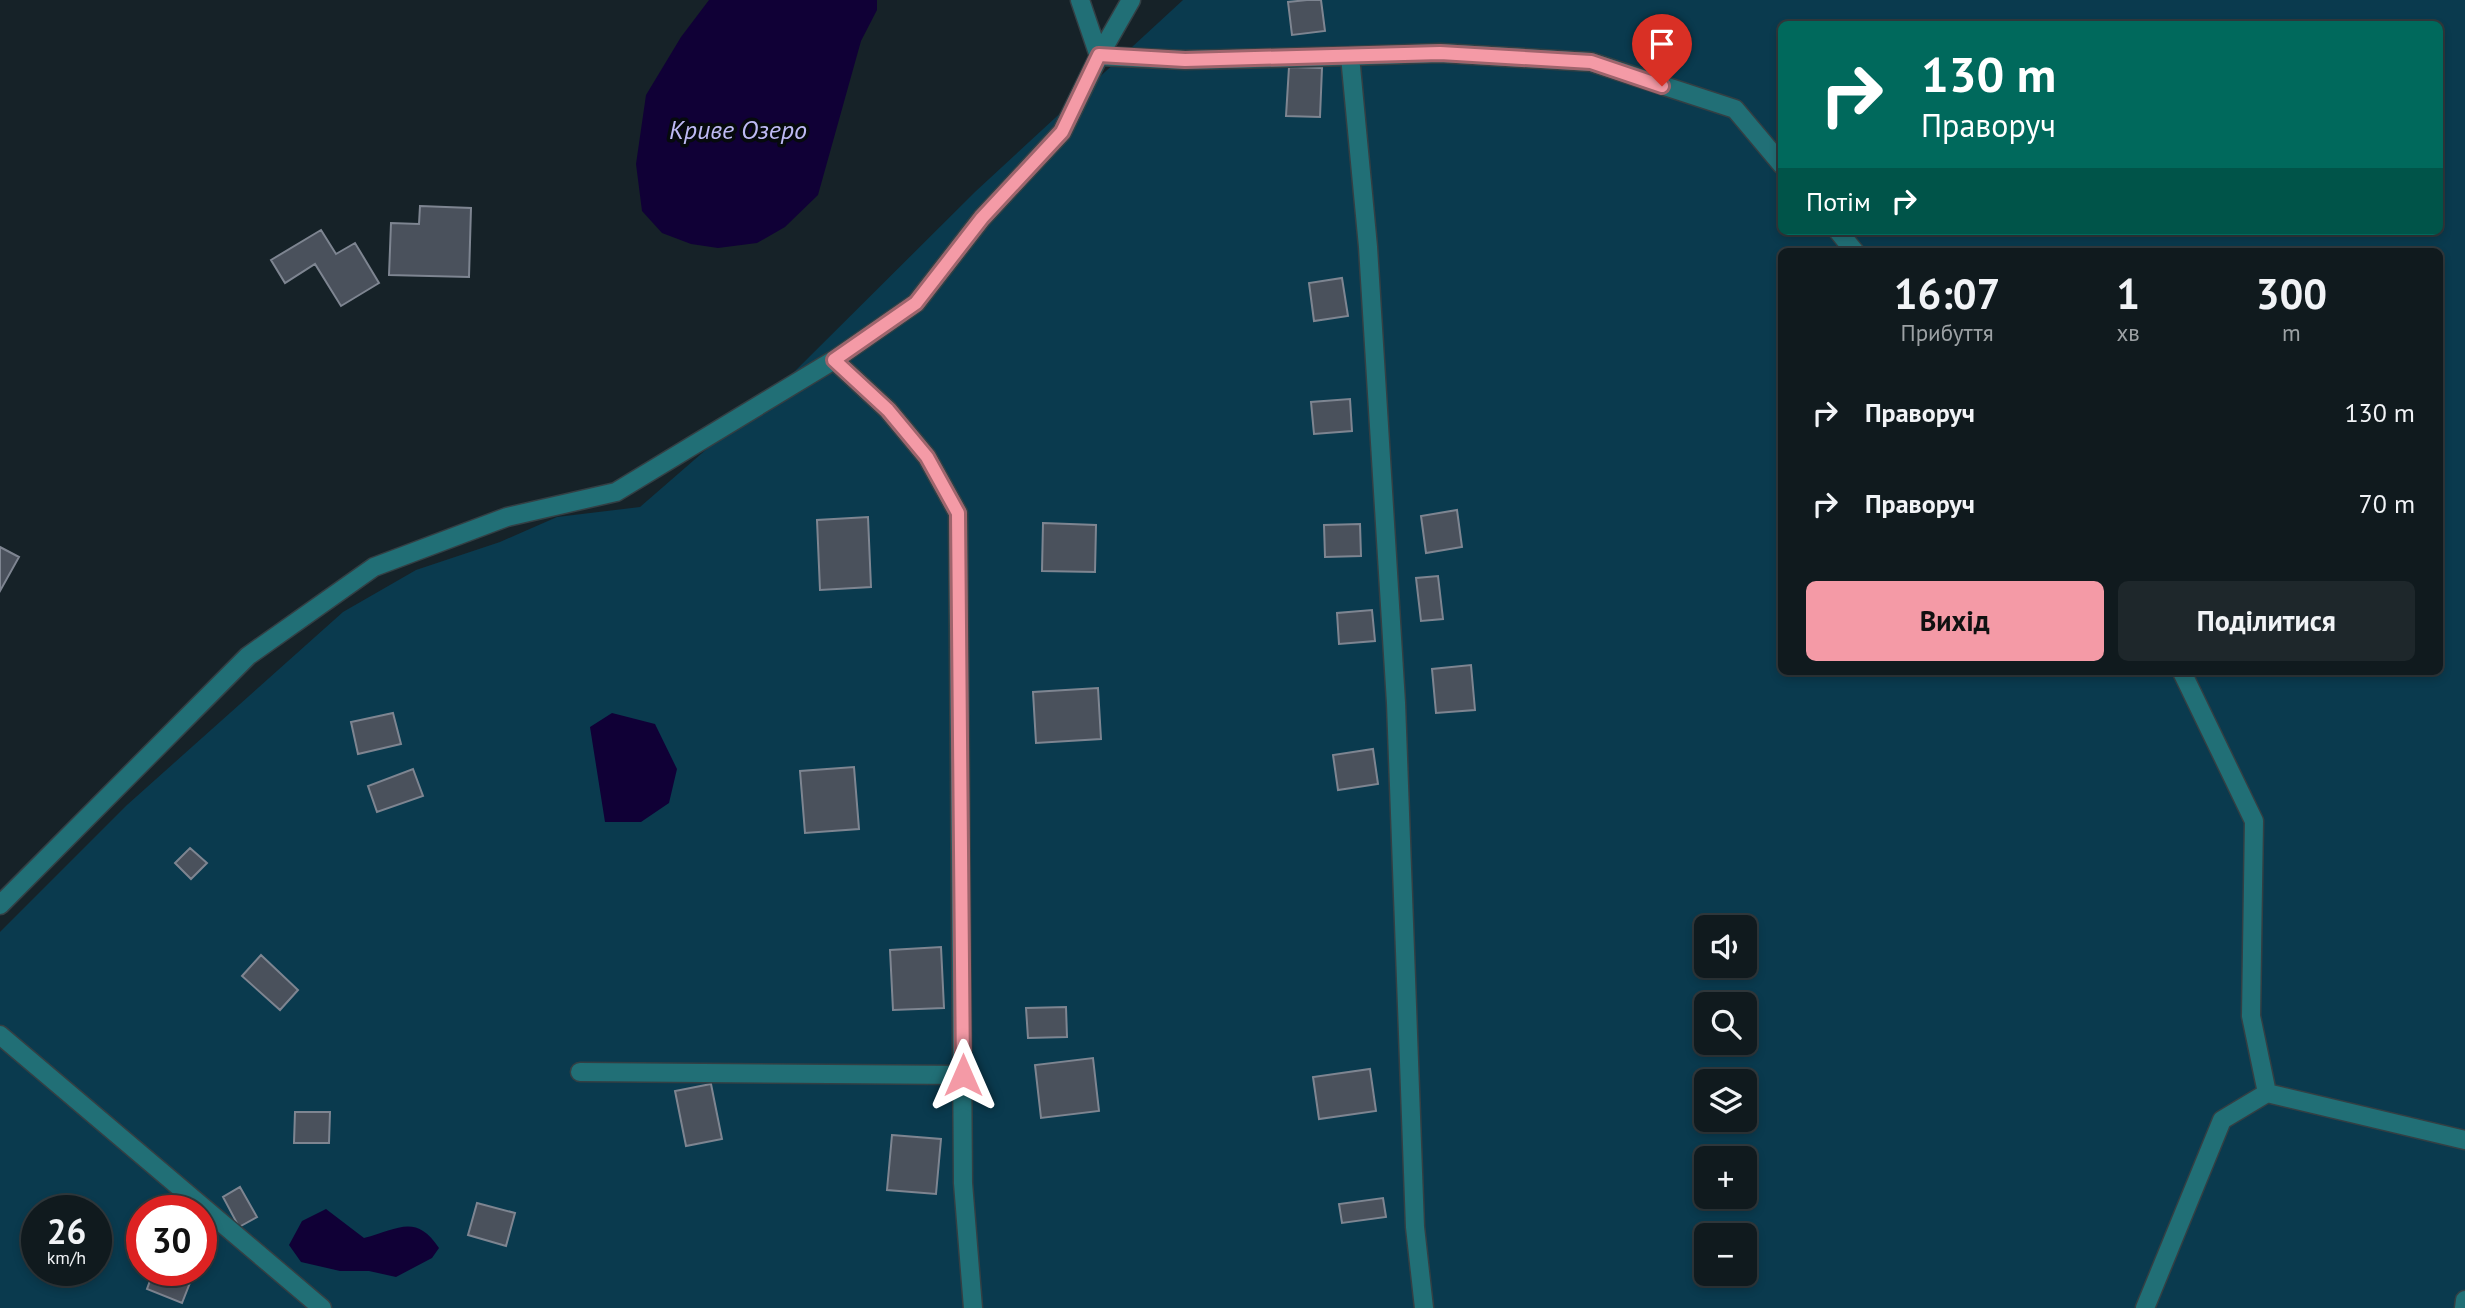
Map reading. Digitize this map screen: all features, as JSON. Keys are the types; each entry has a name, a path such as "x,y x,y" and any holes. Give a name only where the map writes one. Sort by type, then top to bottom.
{"street":[{"path":"1080,0 1099,55"},
{"path":"0,905 248,656 374,567 507,517 616,492 834,360 916,303 982,218 1062,132 1099,55 1131,0"},
{"path":"1099,55 1185,60 1440,53 1591,62 1735,109 1778,159"},
{"path":"1350,56 1368,247 1395,676 1415,1227 1423,1308"},
{"path":"834,360 888,410 927,457 958,513 963,1183 973,1308"},
{"path":"2183,675 2254,821 2251,1016 2267,1093"},
{"path":"0,1035 322,1308"},
{"path":"580,1072 963,1075"},
{"path":"2145,1308 2222,1120 2267,1093 2465,1140"},
{"path":"2464,1308 2465,1300"}],"shaded area":[{"path":"1183,0 2465,0 2465,1308 0,1308 0,932 127,805 343,612 416,570 500,542 557,517 640,507 784,382 976,191"}],"water":[{"name":"Криве Озеро","path":"709,0 877,0 877,10 861,41 818,195 785,227 757,243 718,248 691,244 662,233 642,211 636,164 646,95 681,37"},
{"path":"612,713 655,724 677,769 669,803 641,822 605,822 590,727"},
{"path":"326,1209 364,1238 406,1226 414,1227 431,1237 439,1248 432,1258 396,1277 369,1271 340,1271 301,1262 289,1245 302,1221"}],"building":[{"path":"1321,0 1325,31 1292,35 1288,2"},
{"path":"1289,67 1322,68 1320,117 1286,116"},
{"path":"420,206 471,208 469,277 389,275 391,223 419,224"},
{"path":"321,230 336,254 355,243 379,283 341,306 315,264 285,283 271,260"},
{"path":"1342,278 1348,316 1314,321 1309,283"},
{"path":"1350,399 1352,431 1314,434 1311,402"},
{"path":"1457,510 1462,547 1426,553 1421,516"},
{"path":"868,517 871,587 820,590 817,520"},
{"path":"1043,523 1096,525 1095,572 1042,571"},
{"path":"1360,524 1361,556 1325,557 1324,525"},
{"path":"0,547 19,557 0,591"},
{"path":"1438,576 1443,619 1421,621 1416,578"},
{"path":"1372,610 1375,641 1339,644 1337,613"},
{"path":"1471,665 1475,710 1436,713 1432,669"},
{"path":"1098,688 1101,739 1036,743 1033,692"},
{"path":"393,713 401,744 358,754 351,722"},
{"path":"1373,749 1378,784 1338,790 1333,755"},
{"path":"854,767 859,829 805,833 800,771"},
{"path":"413,769 423,796 377,812 368,786"},
{"path":"190,848 207,863 191,879 175,863"},
{"path":"941,947 944,1008 893,1010 890,950"},
{"path":"261,955 298,990 280,1010 242,976"},
{"path":"1066,1007 1067,1037 1028,1038 1026,1008"},
{"path":"1093,1058 1099,1111 1041,1118 1035,1065"},
{"path":"1370,1069 1376,1111 1319,1119 1313,1077"},
{"path":"711,1084 722,1139 686,1146 675,1091"},
{"path":"295,1112 330,1112 329,1143 294,1143"},
{"path":"892,1135 941,1139 936,1194 887,1190"},
{"path":"240,1187 257,1217 239,1227 223,1197"},
{"path":"1383,1198 1386,1217 1342,1223 1339,1204"},
{"path":"477,1203 515,1213 506,1246 468,1235"},
{"path":"148,1286 189,1286 182,1303 147,1289"}],"route":[{"path":"963,1075 958,513 927,457 888,410 834,360 916,303 982,218 1062,132 1099,55 1185,60 1440,53 1591,62 1662,86"}]}
